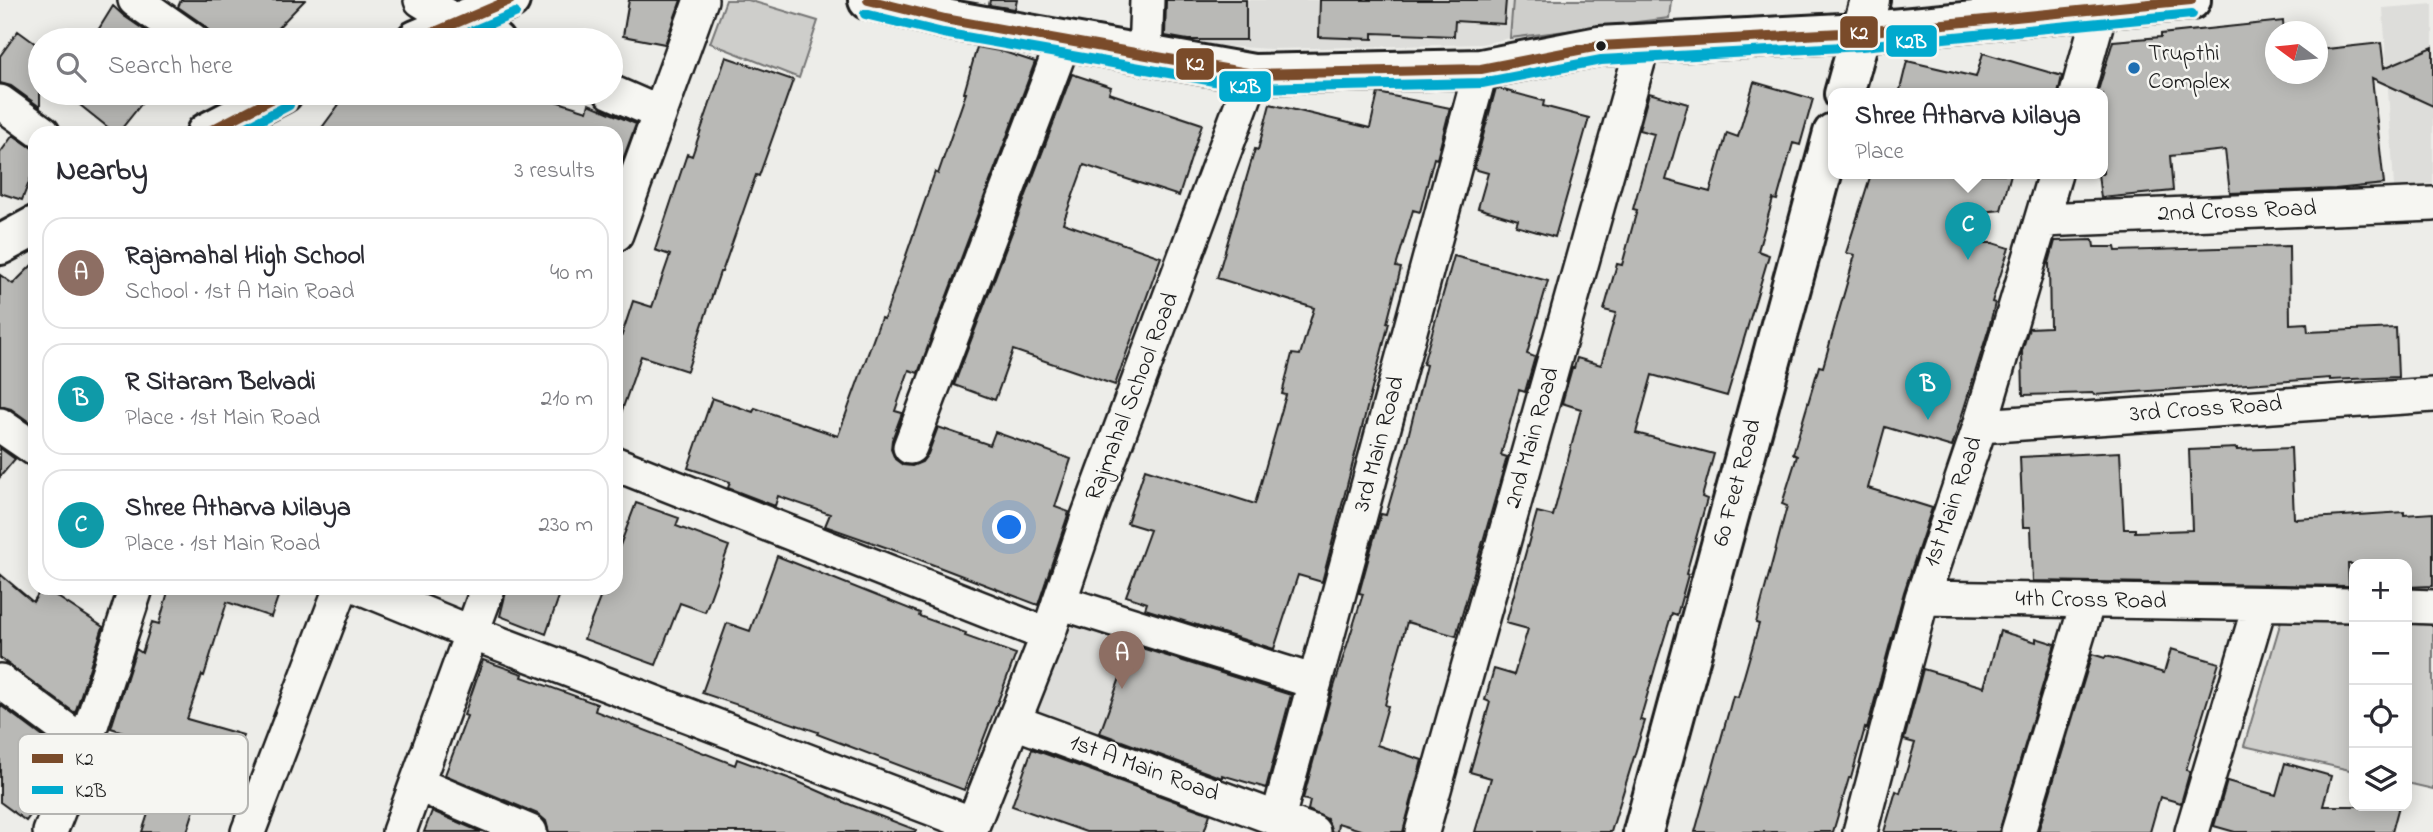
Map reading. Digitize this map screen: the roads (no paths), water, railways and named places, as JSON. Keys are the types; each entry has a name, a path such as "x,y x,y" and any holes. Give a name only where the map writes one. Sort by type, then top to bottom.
{"street":[{"path":"135,0 175,28"},
{"path":"421,0 470,28"},
{"path":"446,28 510,0"},
{"path":"623,215 701,0"},
{"path":"868,0 930,7 1064,40 1254,74 1481,69 1580,48 1643,44 1865,16 2190,0"},
{"path":"1145,56 1147,0"},
{"path":"2079,88 2102,4"},
{"path":"1846,88 1865,16"},
{"path":"910,447 1064,40"},
{"name":"2nd Main Road","path":"1422,832 1643,44"},
{"name":"3rd Main Road","path":"1278,818 1481,69"},
{"name":"Rajmahal School Road","path":"472,633 973,824 1048,635 1088,517 1254,74"},
{"path":"623,97 660,113"},
{"path":"0,102 33,126"},
{"path":"218,126 254,105"},
{"name":"60 Feet Road","path":"1643,832 1828,151"},
{"name":"1st Main Road","path":"1860,832 1922,598 1980,426 2053,179"},
{"name":"2nd Cross Road","path":"2042,220 2433,204"},
{"path":"0,245 28,230"},
{"name":"3rd Cross Road","path":"1980,426 2433,395"},
{"path":"0,425 28,444"},
{"path":"623,467 1048,635"},
{"path":"88,734 134,595"},
{"path":"248,832 338,595"},
{"path":"379,595 472,633"},
{"path":"399,832 486,595"},
{"name":"4th Cross Road","path":"1922,598 2349,605"},
{"path":"2018,832 2088,601"},
{"path":"1059,602 1315,682"},
{"path":"2202,830 2260,604"},
{"path":"2412,606 2433,607"},
{"path":"0,681 72,734"},
{"name":"1st A Main Road","path":"1015,722 1312,832"},
{"path":"417,784 530,832"},
{"path":"50,832 57,814"}],"place":[{"name":"Trupthi Complex","path":"2134,68"},
{"name":"Shree Atharva Nilaya","path":"1968,260"},
{"name":"R Sitaram Belvadi","path":"1928,420"},
{"name":"Rajamahal High School","path":"1122,689"}]}
